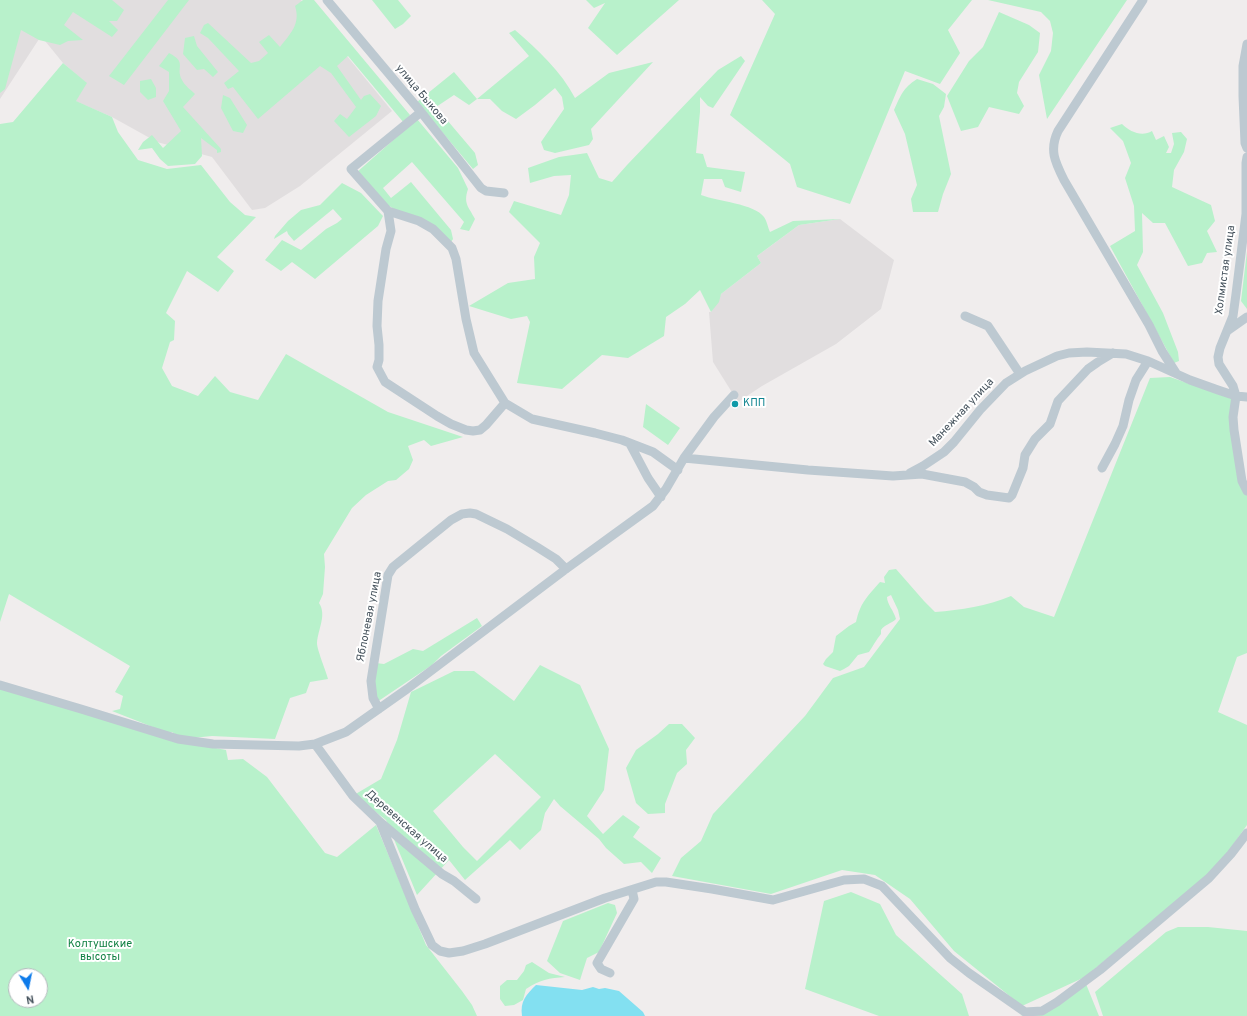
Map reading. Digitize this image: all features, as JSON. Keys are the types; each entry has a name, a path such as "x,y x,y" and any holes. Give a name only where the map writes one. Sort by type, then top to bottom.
{"street":[{"name":"улица Быкова","path":"327,0 421,112 480,188 486,191 504,193"},
{"path":"1143,0 1058,131 1054,140 1053,149 1056,165 1064,180 1142,312 1162,351 1176,373"},
{"path":"1247,44 1243,66 1243,96 1245,143 1247,148"},
{"path":"421,112 351,169 388,211 419,221 433,229 452,248 456,259 466,319 474,353 505,404 532,419 595,433 653,452 678,470"},
{"name":"Холмистая улица","path":"1236,396 1219,364 1218,357 1220,348 1233,316 1246,214 1247,157"},
{"path":"388,211 391,231 386,249 378,302 377,326 379,345 379,360 377,367 385,382 451,424 466,430 480,430 505,404"},
{"path":"966,316 988,326 1020,374"},
{"path":"1227,331 1247,317"},
{"name":"Манежная улица","path":"903,475 914,472 944,452 980,410 1006,383 1020,374 1057,356 1069,353 1087,352 1126,354 1148,361 1190,380 1236,396 1247,397"},
{"path":"684,458 808,470 893,476 922,474 965,482 979,492 987,495 1009,498 1012,495 1023,468 1025,455 1035,439 1050,424 1058,401 1088,369 1113,353"},
{"path":"1102,468 1123,426 1129,400 1136,380 1148,361"},
{"path":"0,685 82,708 178,739 200,742 299,746 315,744 346,732 653,506 661,497 684,458 714,417 734,395"},
{"path":"1236,396 1233,417 1234,430 1242,481 1247,491"},
{"path":"630,444 648,478 661,497"},
{"name":"Яблоневая улица","path":"379,709 373,698 371,681 388,575 393,567 451,520 462,514 476,514 507,529 538,547 556,559 566,569"},
{"name":"Деревенская улица","path":"315,744 353,796 380,822 442,874 454,881 476,899"},
{"path":"380,822 415,909 432,945 440,951 449,953 471,948 605,898 656,882 666,882 712,889 772,900 844,880 864,878 882,886 950,958 1025,1012 1042,1011 1057,1002 1100,970 1182,902 1213,874 1231,854 1247,832"},
{"path":"610,973 601,969 597,963 634,899 632,890"}],"shaded area":[{"path":"0,0 301,0 392,111 300,186 265,208 252,210 212,157 157,142 112,117 75,101 86,83 63,63 41,36 0,99"},
{"path":"840,219 894,260 881,309 836,344 762,386 738,402 713,362 709,312 711,312 721,294 761,263 757,256 799,225"}],"green space":[{"path":"0,0 112,0 124,10 117,21 109,21 118,30 112,37 73,12 64,25 83,40 68,41 60,45 39,40 21,30 5,89 0,93"},
{"path":"168,0 189,0 124,85 109,76"},
{"path":"303,0 314,0 410,115 404,123 348,56 337,66 361,100 364,96 370,94 381,106 376,116 349,137 334,121 340,114 347,119 356,107 331,73 320,66 258,119 233,87 228,89 224,83 239,71 208,38 200,33 204,25 208,23 251,63 259,61 268,53 259,42 269,35 280,47 291,33 296,23 297,18 295,6"},
{"path":"372,0 398,0 411,16 395,29"},
{"path":"586,0 679,0 617,55 588,28 605,3 594,8"},
{"path":"762,0 972,0 948,30 960,53 940,84 905,71 850,204 797,187 790,164 730,115 775,14"},
{"path":"988,0 1127,0 1047,119 1039,75 1051,51 1053,33 1050,21 1041,12"},
{"path":"999,12 1029,25 1040,33 1038,52 1019,82 1017,93 1024,106 1019,114 989,107 978,127 961,131 947,96 969,61 983,47"},
{"path":"515,30 556,70 575,98 609,73 653,62 591,129 593,139 589,145 555,153 544,150 541,142 564,109 562,97 555,88 516,119 502,111 490,99 477,99 529,56 509,33"},
{"path":"194,36 197,46 218,72 213,77 204,69 197,70 183,54 185,38"},
{"path":"169,53 175,56 180,63 180,76 186,86 195,94 183,107 221,149 221,152 217,153 217,150 201,138 202,156 195,164 168,166 160,159 152,148 138,150 143,142 152,135 163,148 181,131 163,101 169,91 169,72 159,66"},
{"path":"741,56 745,61 713,108 708,106 700,97 696,153 703,154 707,167 745,172 741,192 725,187 722,179 704,179 701,195 753,209 764,217 770,232 793,221 840,219 799,225 757,256 761,263 721,294 719,302 711,312 700,290 685,304 666,317 664,336 628,358 602,355 562,389 517,383 530,322 527,316 511,319 469,306 508,283 535,279 534,257 540,243 509,212 514,201 561,215 569,195 571,175 554,176 530,183 528,168 559,157 587,153 599,178 612,182 718,70"},
{"name":"Колтушские высоты","path":"63,63 87,83 76,101 112,117 118,132 138,160 167,169 201,165 230,202 245,215 256,217 217,257 234,271 218,292 187,271 166,313 175,321 174,340 170,342 162,368 172,386 198,396 215,376 230,392 258,400 286,354 388,412 463,437 431,446 424,440 408,446 413,460 409,469 396,480 388,481 366,495 352,508 324,554 325,567 323,594 319,603 322,617 317,643 328,679 310,682 306,693 290,698 275,739 212,736 182,739 172,732 163,738 226,750 228,760 243,759 267,777 325,853 337,857 376,825 426,945 462,991 472,1005 477,1016 0,1016 0,689 168,733 112,711 120,709 123,696 115,692 130,666 9,594 0,622 0,124 13,122"},
{"path":"454,72 477,99 469,105 454,95 436,107 475,153 478,165 473,169 417,102"},
{"path":"151,79 156,88 156,97 148,100 140,92 140,81"},
{"path":"917,79 933,84 946,94 944,107 939,116 951,174 938,212 913,212 911,199 917,185 905,134 894,110 905,89"},
{"path":"223,95 230,98 247,125 243,133 233,131 221,108"},
{"path":"417,119 458,168 468,189 466,198 467,205 475,219 469,231 460,229 464,222 412,162 383,188 391,198 411,182 451,230 453,239 451,242 384,203 356,173"},
{"path":"1122,124 1140,134 1152,131 1156,140 1164,136 1169,147 1166,153 1171,153 1174,144 1172,133 1181,132 1187,139 1184,152 1174,170 1172,187 1211,205 1215,221 1207,231 1217,252 1207,253 1202,263 1188,266 1165,223 1153,223 1142,213 1143,252 1137,265 1163,313 1178,352 1179,361 1174,363 1110,246 1135,231 1134,206 1125,178 1131,163 1123,141 1110,128"},
{"path":"342,183 361,193 383,216 378,226 315,279 292,262 281,271 265,260 282,240 301,250 326,229 342,219 333,209 294,241 287,231 274,239 288,221 301,210 320,205"},
{"path":"1247,251 1247,309 1241,301"},
{"path":"1170,377 1233,399 1247,493 1247,653 1237,657 1218,712 1247,725 1247,825 1228,852 1206,877 1085,977 1022,1006 954,951 910,899 875,875 842,870 771,894 672,876 681,858 701,841 713,814 805,716 833,678 864,667 900,619 898,610 891,595 887,597 887,600 896,619 881,630 881,634 869,652 858,655 849,666 840,671 823,664 833,652 836,636 856,622 864,602 880,582 885,583 884,577 889,570 896,569 935,612 974,607 1011,596 1024,607 1054,617 1150,378"},
{"path":"646,404 680,428 668,445 643,427"},
{"path":"477,618 482,626 441,656 432,665 377,702 373,681 376,663 384,664 413,649 423,651"},
{"path":"540,665 580,685 609,749 604,790 587,816 603,834 623,815 640,827 633,837 661,858 652,873 641,862 624,864 606,848 599,839 560,806 554,799 545,813 541,830 520,850 510,840 465,880 449,860 417,895 386,820 354,795 381,779 397,740 411,692 454,671 474,671 514,701","holes":["495,754 541,797 477,861 463,847 433,811"]},
{"path":"669,724 682,724 695,738 686,750 687,764 677,773 665,804 665,813 648,814 636,803 626,768 636,750"},
{"path":"851,892 880,904 896,935 962,994 969,1016 879,1016 805,989 824,901"},
{"path":"608,903 615,905 617,913 599,952 587,958 580,980 560,973 547,961 563,921"},
{"path":"1178,927 1208,927 1247,931 1247,1016 1103,1016 1095,992 1166,932"},
{"path":"532,962 549,973 565,977 535,983 526,989 523,1000 514,1005 505,1006 500,999 500,986 507,980 517,980 524,971 526,965"},
{"path":"1086,984 1099,1016 1020,1016 1045,1010"}],"water":[{"path":"536,985 582,990 593,987 619,991 643,1012 645,1016 522,1016 524,999"}],"place":[{"name":"КПП","path":"735,404"}]}
